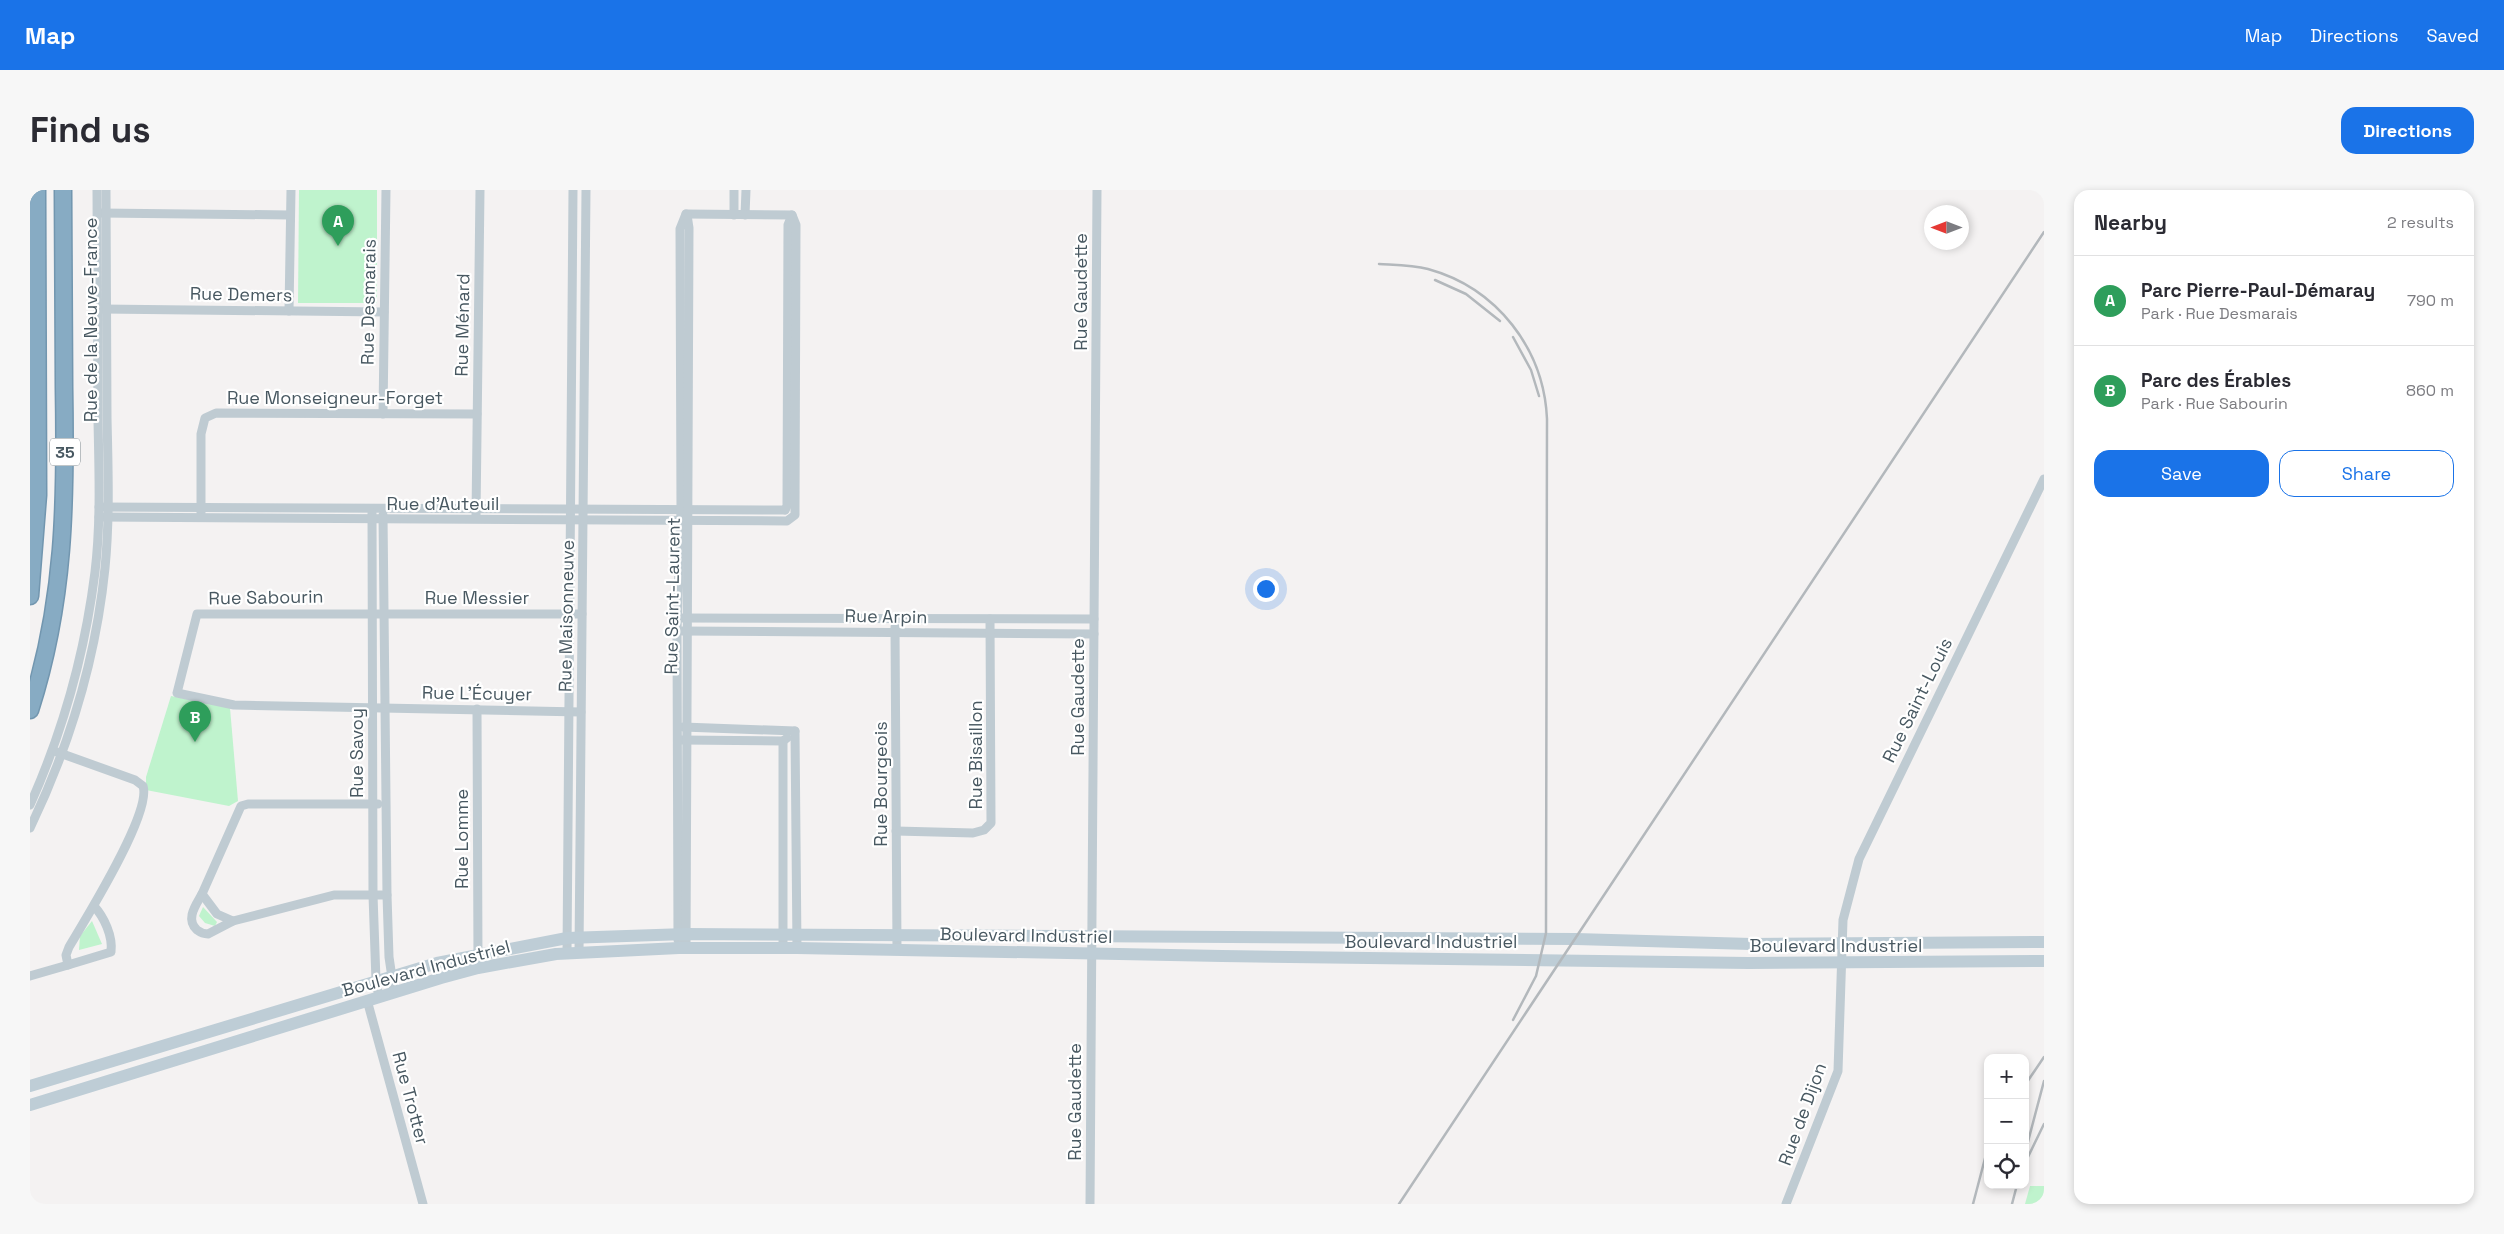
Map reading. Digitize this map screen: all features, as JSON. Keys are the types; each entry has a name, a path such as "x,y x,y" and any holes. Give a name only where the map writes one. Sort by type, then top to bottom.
{"highway":[{"name":"35","path":"30,596 38,495 37,190"},
{"name":"35","path":"30,710 52,628 63,543 65,470 63,190"}],"street":[{"name":"Rue de la Neuve-France","path":"30,828 57,752 72,689 84,636 103,518 101,213 96,190"},
{"name":"Rue de la Neuve-France","path":"101,213 106,190"},
{"path":"289,311 291,190"},
{"name":"Rue Desmarais","path":"383,414 386,190"},
{"name":"Rue Ménard","path":"476,520 480,190"},
{"name":"Rue Maisonneuve","path":"573,190 568,815 573,952"},
{"name":"Rue Maisonneuve","path":"573,937 580,815 586,190"},
{"path":"734,190 734,215"},
{"path":"746,190 746,215"},
{"name":"Rue Gaudette","path":"1090,1204 1097,190"},
{"path":"101,213 290,214"},
{"name":"Rue Saint-Laurent","path":"682,824 687,740 688,618 685,520 685,368 680,229 686,214 792,215"},
{"path":"790,518 785,510 787,506 796,225 792,215"},
{"path":"790,518 791,368 788,225 792,215"},
{"path":"573,217 586,217"},
{"name":"Rue Demers","path":"102,309 384,312"},
{"path":"572,320 585,320"},
{"name":"Rue Monseigneur-Forget","path":"201,518 201,434 205,418 216,413 477,414"},
{"path":"571,417 584,417"},
{"name":"Rue Saint-Louis","path":"1842,944 1842,920 1858,859 2044,478"},
{"name":"Rue d'Auteuil","path":"103,507 785,510"},
{"name":"Rue Savoy","path":"372,508 373,895 376,981 373,998"},
{"name":"Rue Savoy","path":"383,508 387,895 394,992"},
{"name":"Rue d'Auteuil","path":"103,518 685,520 790,518"},
{"name":"Rue Saint-Laurent","path":"682,948 682,824 677,740 677,618 685,520"},
{"name":"Rue Messier","path":"372,613 582,614"},
{"name":"Rue Sabourin","path":"372,613 197,614 177,693 234,705 372,707"},
{"name":"Rue Arpin","path":"677,618 1094,619"},
{"name":"Rue Bourgeois","path":"895,619 897,950"},
{"name":"Rue Bisaillon","path":"896,831 974,833 984,830 991,822 990,619"},
{"name":"Rue Arpin","path":"677,631 1094,634"},
{"name":"Rue L'Écuyer","path":"372,707 581,712"},
{"name":"Rue Lomme","path":"476,710 478,968"},
{"path":"677,727 795,731"},
{"path":"677,740 783,741 795,731"},
{"path":"795,731 797,942"},
{"path":"783,741 783,941"},
{"name":"Rue de la Neuve-France","path":"30,805 57,752"},
{"path":"57,752 131,778 144,788 143,801 135,822 94,906 69,947 66,955 68,965"},
{"path":"386,804 248,804 241,806 191,918 192,924 198,930 208,934 233,921 334,895 387,895"},
{"path":"568,815 580,815"},
{"path":"783,824 796,824"},
{"path":"202,894 217,914 233,921"},
{"path":"30,976 104,956 110,952 112,944 102,915 94,906"},
{"name":"Boulevard Industriel","path":"30,1086 438,962 478,953 573,937 682,935 897,950 1092,954 1749,963 1971,963 2044,961"},
{"name":"Boulevard Industriel","path":"797,942 897,936 1576,939 1751,944 1971,944 2044,942"},
{"path":"1222,956 1224,937"},
{"path":"1281,957 1285,938"},
{"path":"1388,958 1393,939"},
{"name":"Boulevard Industriel","path":"30,1105 373,998 478,968 573,952 682,948 783,941"},
{"path":"1653,962 1668,943"},
{"path":"1749,963 1751,944"},
{"name":"Rue de Dijon","path":"1786,1204 1838,1071 1842,944"},
{"path":"1971,944 1971,963"},
{"name":"Rue Trotter","path":"373,998 423,1204"}],"green space":[{"path":"299,190 377,190 377,303 298,303"},
{"path":"171,696 230,708 238,801 229,806 146,790 146,777"},
{"path":"203,907 217,922 215,926 205,923 199,916"},
{"path":"92,921 102,944 79,950 80,936"},
{"path":"2030,1186 2044,1186 2044,1204 2025,1204"}],"railway":[{"path":"1399,1204 2044,232"},
{"path":"1379,264 1428,269 1453,278 1495,306 1512,325 1526,346 1537,369 1544,393 1547,419 1546,933 1536,976 1513,1020"},
{"path":"1435,280 1466,294 1500,321"},
{"path":"1513,337 1531,370 1539,396"},
{"path":"2029,1079 2044,1057"},
{"path":"2027,1144 2044,1081"},
{"path":"2029,1155 2044,1124"},
{"path":"1973,1204 1984,1162"},
{"path":"2012,1204 2016,1189"}],"place":[{"name":"Parc Pierre-Paul-Démaray","path":"338,246"},
{"name":"Parc des Érables","path":"195,742"}]}
